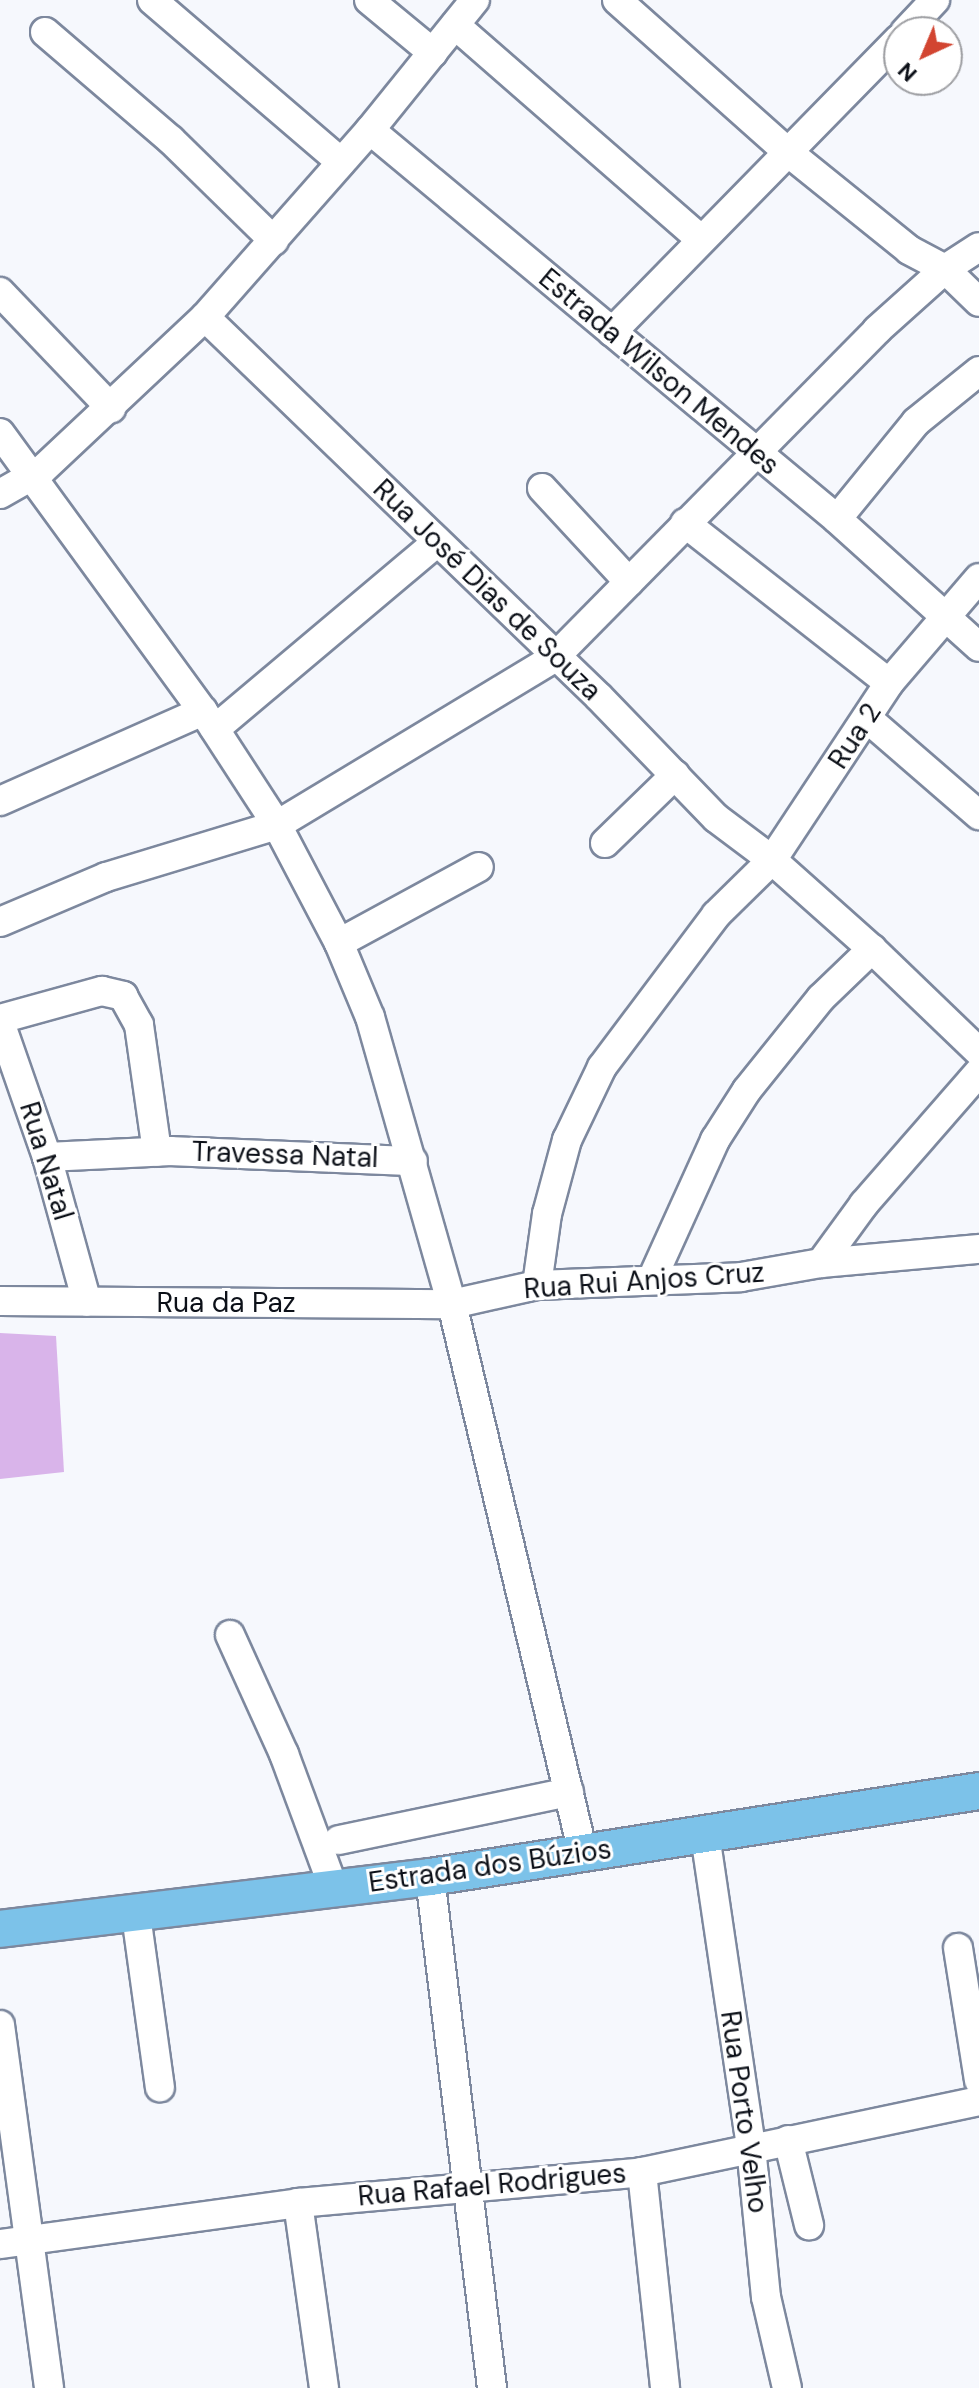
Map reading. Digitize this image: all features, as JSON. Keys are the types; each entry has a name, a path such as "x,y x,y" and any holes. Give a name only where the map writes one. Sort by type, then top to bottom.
{"main road":[{"name":"Estrada dos Búzios","path":"0,1929 136,1915 430,1877 979,1791"}],"street":[{"path":"152,0 341,162"},
{"path":"369,0 433,53"},
{"path":"0,494 32,478 111,408 205,317 370,130 475,0"},
{"path":"617,0 789,153 909,250 945,269 979,302"},
{"path":"920,16 935,0"},
{"path":"455,25 700,239"},
{"path":"45,32 171,140 274,241"},
{"path":"612,332 883,56"},
{"name":"Estrada Wilson Mendes","path":"370,130 837,519 979,647"},
{"path":"0,922 106,877 277,825 554,658 755,451 945,269 979,247"},
{"path":"0,292 111,408"},
{"name":"Rua José Dias de Souza","path":"205,317 716,818 772,860 872,949 979,1052"},
{"path":"837,519 916,422 979,371"},
{"path":"0,433 209,720 277,825 339,943 370,1017 452,1304 583,1853"},
{"path":"542,488 629,582"},
{"path":"685,523 889,683"},
{"path":"0,801 209,720 437,542"},
{"name":"Rua 2","path":"537,1285 547,1214 567,1140 590,1089 664,978 716,915 772,860 889,683 979,578"},
{"path":"868,719 979,815"},
{"path":"605,843 675,775"},
{"path":"339,943 479,867"},
{"path":"652,1279 715,1140 747,1090 821,998 872,949"},
{"name":"Travessa Natal","path":"0,1020 102,991 123,996 139,1025 157,1152"},
{"name":"Rua Natal","path":"0,1020 47,1157 87,1302"},
{"path":"821,1263 864,1204 979,1072"},
{"name":"Travessa Natal","path":"47,1157 157,1152 413,1161"},
{"name":"Rua Rui Anjos Cruz","path":"452,1304 537,1285 741,1277 821,1263 979,1249"},
{"name":"Rua da Paz","path":"0,1301 452,1304"},
{"path":"230,1635 284,1754 334,1889"},
{"path":"339,1840 569,1792"},
{"name":"Rua Porto Velho","path":"705,1835 751,2147 766,2297 787,2388"},
{"path":"430,1877 465,2187 492,2388"},
{"path":"136,1915 160,2087"},
{"path":"958,1948 975,2034 979,2080"},
{"path":"0,2025 14,2243 49,2388"},
{"name":"Rua Rafael Rodrigues","path":"14,2243 298,2203 465,2187 551,2184 642,2172 979,2101"},
{"path":"788,2140 809,2225"},
{"path":"642,2172 665,2388"},
{"path":"298,2203 324,2388"}],"shaded area":[{"path":"0,1333 56,1336 64,1472 0,1479"}]}
